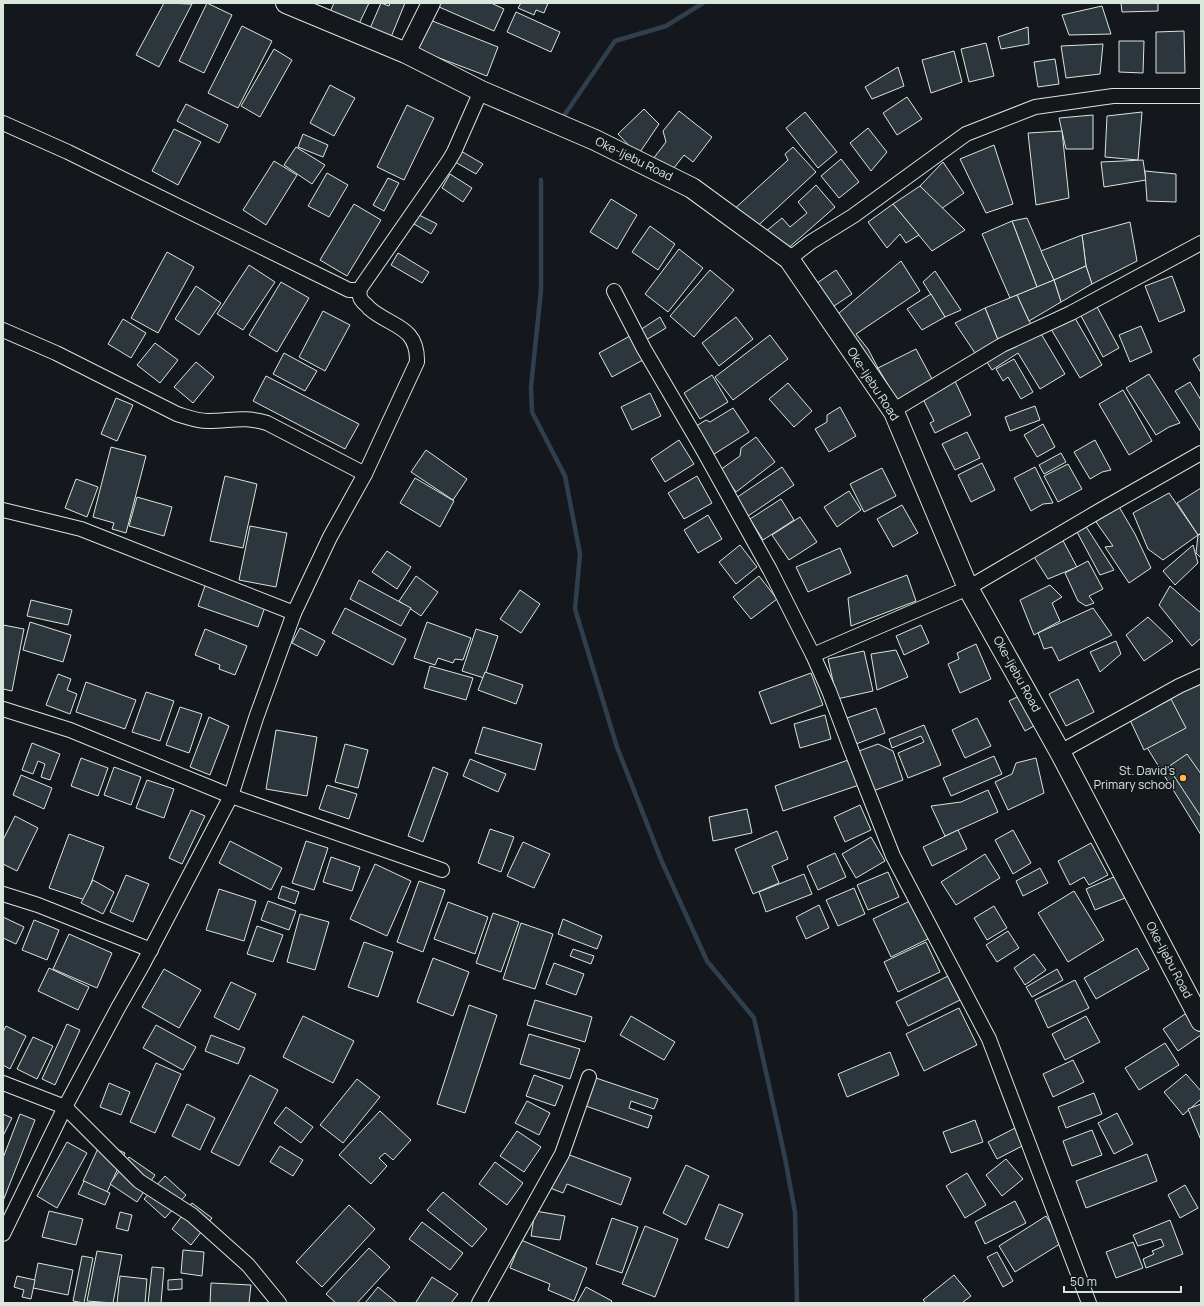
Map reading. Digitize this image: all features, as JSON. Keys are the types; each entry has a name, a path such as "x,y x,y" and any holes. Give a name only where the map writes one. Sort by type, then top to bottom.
{"main road":[{"name":"Oke-Ijebu Road","path":"286,3 406,53 481,91 595,140 692,188 789,258 894,412 968,588 1060,752 1201,1021"}],"street":[{"path":"406,53 431,3"},
{"path":"3,1234 65,1107 151,950 230,796 256,718 294,613 330,537 365,474 417,362 417,353 414,342 402,328 374,312 361,300 359,290 454,152 481,91"},
{"path":"789,258 811,242 853,216 966,134 1036,107 1113,96 1201,96"},
{"path":"3,123 68,152 349,290 359,290"},
{"path":"894,412 899,407 1002,345 1072,313 1201,244"},
{"path":"614,291 644,349 702,448 770,570 813,655 829,691 893,856 989,1039 1090,1303"},
{"path":"3,330 56,353 177,414 195,420 207,421 254,419 267,423 365,474"},
{"path":"813,655 968,588 1099,511 1201,454"},
{"path":"3,510 81,529 294,613"},
{"path":"1060,752 1179,686 1201,676"},
{"path":"3,709 70,730 230,796 442,870"},
{"path":"3,894 38,905 151,950"},
{"path":"479,1303 562,1154 589,1077"},
{"path":"3,1083 65,1107 139,1181 192,1215 248,1265 279,1303"}],"building":[{"path":"164,3 192,4 159,67 136,55"},
{"path":"207,3 232,15 204,73 179,61"},
{"path":"334,3 369,3 357,28 329,14"},
{"path":"381,3 389,6 390,3 405,3 389,42 368,33"},
{"path":"430,3 491,3 504,9 494,31"},
{"path":"521,3 548,3 544,13 536,10 534,15 518,8"},
{"path":"1121,3 1158,3 1158,11 1122,12"},
{"path":"1102,6 1111,34 1069,35 1062,15"},
{"path":"516,12 560,32 551,52 507,32"},
{"path":"430,20 498,47 487,76 418,50"},
{"path":"242,26 272,41 238,108 208,93"},
{"path":"1028,27 1029,44 1001,49 998,37"},
{"path":"1184,31 1185,73 1156,73 1156,32"},
{"path":"1119,41 1144,41 1143,73 1119,72"},
{"path":"986,43 994,76 969,82 961,49"},
{"path":"1103,44 1100,74 1066,78 1061,46"},
{"path":"274,49 292,60 260,117 241,106"},
{"path":"954,51 962,82 931,93 922,60"},
{"path":"1055,59 1059,84 1038,87 1034,62"},
{"path":"898,67 904,86 872,99 865,87"},
{"path":"330,85 355,98 334,136 310,123"},
{"path":"907,97 922,119 897,135 883,113"},
{"path":"186,104 228,125 219,143 177,121"},
{"path":"407,105 434,118 404,180 377,167"},
{"path":"644,109 659,124 638,155 618,134"},
{"path":"679,111 712,137 693,162 684,155 670,173 653,159 666,142 663,131"},
{"path":"805,112 837,152 818,168 786,128"},
{"path":"1142,112 1138,160 1105,157 1107,116"},
{"path":"1093,115 1093,149 1066,149 1059,118"},
{"path":"868,128 887,152 871,171 850,143"},
{"path":"174,129 201,142 178,185 152,171"},
{"path":"1062,131 1069,198 1036,205 1028,133"},
{"path":"303,134 328,145 323,157 298,147"},
{"path":"994,145 1013,204 986,213 960,159"},
{"path":"296,147 325,165 312,184 284,165"},
{"path":"793,147 816,172 750,233 731,212 788,160 785,154"},
{"path":"461,151 483,164 476,174 455,162"},
{"path":"841,159 859,182 839,198 821,176"},
{"path":"1143,160 1146,180 1104,187 1101,162"},
{"path":"274,161 297,175 266,225 243,210"},
{"path":"943,162 964,193 941,209 920,186"},
{"path":"1145,171 1176,174 1176,202 1147,201"},
{"path":"327,173 348,185 329,217 308,206"},
{"path":"450,174 472,188 463,202 442,188"},
{"path":"388,178 399,183 384,211 373,205"},
{"path":"816,185 835,207 777,258 759,237 782,218 790,227 807,213 798,202"},
{"path":"920,186 965,230 932,251 893,204"},
{"path":"611,199 637,215 617,249 590,232"},
{"path":"354,204 381,220 347,276 320,260"},
{"path":"893,204 919,235 906,243 900,234 887,248 868,222"},
{"path":"419,215 437,224 431,234 414,224"},
{"path":"1027,218 1054,280 1037,287 1012,221"},
{"path":"1012,221 1037,287 1010,298 982,234"},
{"path":"1130,222 1137,261 1092,284 1086,266 1082,235"},
{"path":"650,226 675,244 658,270 632,252"},
{"path":"1082,235 1086,266 1054,280 1041,251"},
{"path":"679,249 703,268 668,312 645,294"},
{"path":"167,252 194,267 158,333 131,318"},
{"path":"398,253 429,272 422,283 391,265"},
{"path":"901,261 920,291 856,334 868,349 878,368 872,373 832,319"},
{"path":"249,265 275,282 243,330 217,314"},
{"path":"1086,266 1092,284 1061,302 1054,280"},
{"path":"710,270 734,290 694,337 670,316"},
{"path":"836,270 852,294 822,314 807,290"},
{"path":"935,271 961,310 945,317 923,282"},
{"path":"1172,276 1185,311 1159,322 1145,286"},
{"path":"1054,280 1061,302 1029,321 1017,295"},
{"path":"281,282 309,298 277,352 249,335"},
{"path":"196,286 221,303 199,335 175,319"},
{"path":"931,294 945,317 922,330 907,309"},
{"path":"1017,295 1029,321 1033,326 998,340 985,308"},
{"path":"1095,303 1119,348 1103,357 1079,312"},
{"path":"985,308 998,340 975,353 955,323"},
{"path":"323,311 350,325 325,371 299,357"},
{"path":"1071,311 1102,365 1080,378 1048,324"},
{"path":"660,317 666,328 646,340 640,330"},
{"path":"736,317 753,339 719,366 702,343"},
{"path":"123,319 146,333 131,358 108,344"},
{"path":"1141,326 1152,352 1130,362 1119,335"},
{"path":"1037,327 1065,374 1040,389 1018,353 992,370 985,359"},
{"path":"639,331 652,355 612,377 599,353"},
{"path":"770,335 788,359 733,400 715,377"},
{"path":"155,343 178,360 160,383 137,365"},
{"path":"916,349 932,379 897,400 878,368"},
{"path":"284,353 317,371 305,391 273,374"},
{"path":"1201,354 1201,373 1193,359"},
{"path":"1014,359 1033,392 1021,399 1008,377 1003,381 996,369"},
{"path":"196,362 214,377 193,403 174,387"},
{"path":"1149,374 1180,423 1169,427 1156,435 1126,388"},
{"path":"712,375 728,402 700,419 684,393"},
{"path":"266,376 359,424 345,449 253,401"},
{"path":"955,381 971,415 935,433 930,423 934,421 922,397"},
{"path":"1190,382 1201,400 1201,432 1175,391"},
{"path":"788,383 812,411 794,427 769,399"},
{"path":"1123,390 1152,441 1129,455 1099,404"},
{"path":"650,393 661,416 632,430 621,407"},
{"path":"116,398 133,405 117,441 101,434"},
{"path":"1035,406 1040,420 1010,431 1005,417"},
{"path":"840,407 856,436 829,452 815,429 827,422 827,415"},
{"path":"733,408 749,432 711,456 693,428 706,420 710,422"},
{"path":"1043,424 1055,447 1037,457 1024,435"},
{"path":"967,432 980,458 955,470 942,444"},
{"path":"756,437 775,462 736,492 720,470 740,456 741,448"},
{"path":"679,440 694,464 665,482 651,459"},
{"path":"1095,440 1111,470 1102,472 1090,479 1074,452"},
{"path":"111,447 146,456 126,533 112,529 114,523 93,517"},
{"path":"426,450 467,479 453,500 411,472"},
{"path":"1061,453 1066,462 1044,474 1039,465"},
{"path":"982,463 995,490 971,502 958,475"},
{"path":"1068,464 1082,489 1058,502 1044,476"},
{"path":"782,467 794,485 748,516 736,498"},
{"path":"1035,467 1053,503 1043,504 1031,511 1014,478"},
{"path":"882,468 896,496 864,512 850,484"},
{"path":"225,476 257,484 243,548 210,541"},
{"path":"697,476 712,503 684,519 668,493"},
{"path":"415,478 454,501 440,527 400,503"},
{"path":"76,479 98,487 87,517 65,508"},
{"path":"1201,488 1201,533 1198,535 1177,503"},
{"path":"849,491 861,510 837,527 824,507"},
{"path":"1169,493 1198,535 1163,560 1148,549 1133,513"},
{"path":"137,497 172,507 164,536 129,526"},
{"path":"781,499 794,520 763,540 750,519"},
{"path":"902,505 918,533 893,547 877,519"},
{"path":"1118,505 1135,534 1151,568 1129,583 1105,547 1113,546 1094,519"},
{"path":"708,515 722,539 698,553 684,530"},
{"path":"800,517 817,542 789,560 772,535"},
{"path":"1085,525 1114,570 1100,575 1077,532"},
{"path":"250,526 287,533 276,587 239,580"},
{"path":"1201,534 1201,558 1196,553 1198,535"},
{"path":"1060,535 1077,567 1048,579 1031,552"},
{"path":"740,545 757,567 736,584 719,562"},
{"path":"1193,545 1198,563 1175,585 1163,571"},
{"path":"840,548 851,573 808,592 796,567"},
{"path":"387,551 411,567 397,589 372,572"},
{"path":"1088,561 1103,589 1089,596 1094,603 1086,606 1078,601 1065,573"},
{"path":"907,575 916,601 851,626 848,598"},
{"path":"416,576 438,592 421,616 399,601"},
{"path":"759,576 777,599 751,619 733,597"},
{"path":"207,580 267,601 258,627 198,606"},
{"path":"359,580 411,608 401,626 350,599"},
{"path":"1050,585 1062,597 1052,603 1060,621 1034,635 1020,600"},
{"path":"1170,586 1201,613 1201,638 1192,646 1159,605"},
{"path":"520,590 540,604 521,633 500,619"},
{"path":"31,600 72,610 68,625 27,616"},
{"path":"345,608 406,639 393,665 332,633"},
{"path":"1093,608 1112,635 1059,661 1052,647 1044,649 1038,633"},
{"path":"1148,617 1173,641 1144,661 1126,635"},
{"path":"30,622 71,635 63,662 23,650"},
{"path":"427,622 471,638 463,660 455,659 453,663 438,658 435,665 414,658"},
{"path":"3,625 24,629 12,691 3,689"},
{"path":"921,625 929,643 904,655 896,636"},
{"path":"300,628 325,641 317,656 292,643"},
{"path":"205,629 247,646 235,675 219,669 220,665 195,655"},
{"path":"476,629 498,636 484,678 462,671"},
{"path":"1116,641 1121,654 1100,672 1090,652"},
{"path":"976,644 991,679 960,693 948,664 959,659 957,653"},
{"path":"896,650 908,677 877,690 871,654"},
{"path":"864,651 873,691 837,699 828,659"},
{"path":"430,666 473,678 466,700 424,688"},
{"path":"485,672 523,685 516,704 478,690"},
{"path":"811,673 823,705 771,724 759,692"},
{"path":"58,674 71,679 67,690 77,694 70,714 46,705"},
{"name":"St. David's Primary school","path":"1201,678 1201,835 1130,720"},
{"path":"1078,679 1094,712 1066,726 1049,694"},
{"path":"86,682 136,700 125,729 76,712"},
{"path":"146,692 174,701 160,741 132,732"},
{"path":"1025,693 1041,722 1025,731 1009,701"},
{"path":"1171,699 1186,728 1144,750 1130,720"},
{"path":"180,707 202,714 189,753 166,745"},
{"path":"876,708 885,733 856,744 847,718"},
{"path":"825,715 831,739 800,748 794,724"},
{"path":"209,717 229,726 210,775 190,767"},
{"path":"977,718 991,746 965,758 952,730"},
{"path":"924,725 941,765 908,778 898,753 924,742 921,736 892,748 889,739"},
{"path":"483,727 542,744 535,770 475,753"},
{"path":"276,730 317,737 307,796 266,789"},
{"path":"32,743 60,754 50,780 41,777 45,764 38,761 33,774 22,770"},
{"path":"345,744 368,750 358,788 335,782"},
{"path":"878,744 893,751 903,780 873,791 859,751"},
{"path":"1187,754 1201,774 1201,817 1168,767"},
{"path":"994,756 1002,774 951,796 943,778"},
{"path":"81,758 108,768 98,796 71,786"},
{"path":"1036,758 1044,793 1008,810 995,782 1012,774 1016,763"},
{"path":"470,759 506,774 498,792 463,776"},
{"path":"851,759 859,785 783,811 775,786"},
{"path":"114,767 141,777 131,805 104,795"},
{"path":"433,767 448,773 423,842 408,836"},
{"path":"21,775 52,788 44,809 13,795"},
{"path":"147,780 174,789 164,818 136,808"},
{"path":"327,785 357,794 349,819 319,809"},
{"path":"988,790 998,812 945,836 931,806 961,802"},
{"path":"860,805 871,830 845,842 834,817"},
{"path":"747,809 752,833 713,841 709,817"},
{"path":"191,810 205,816 182,864 169,858"},
{"path":"15,816 38,828 17,871 3,864 3,840"},
{"path":"490,829 514,837 501,872 478,863"},
{"path":"958,830 967,849 932,866 923,847"},
{"path":"1013,830 1031,863 1013,874 995,840"},
{"path":"777,831 788,859 772,866 779,883 753,894 735,849"},
{"path":"69,834 104,847 85,900 49,888"},
{"path":"871,837 885,861 856,878 842,854"},
{"path":"230,841 282,868 271,890 219,863"},
{"path":"306,841 328,848 314,890 292,883"},
{"path":"523,842 550,854 534,888 507,876"},
{"path":"1091,843 1108,875 1089,885 1084,877 1070,885 1058,861"},
{"path":"835,853 846,877 818,890 807,866"},
{"path":"985,854 1000,878 956,905 941,882"},
{"path":"331,857 360,867 352,891 323,882"},
{"path":"375,864 411,881 387,936 350,919"},
{"path":"1040,868 1048,883 1023,896 1016,881"},
{"path":"888,872 899,897 868,910 857,885"},
{"path":"804,874 812,894 766,912 759,892"},
{"path":"126,875 149,884 133,922 110,912"},
{"path":"1116,876 1125,898 1095,910 1086,889"},
{"path":"93,880 114,892 103,914 81,903"},
{"path":"419,881 445,890 423,952 397,942"},
{"path":"282,886 299,892 295,904 278,898"},
{"path":"854,888 865,914 838,926 826,900"},
{"path":"219,889 256,901 244,941 206,930"},
{"path":"1074,891 1104,940 1068,962 1038,913"},
{"path":"916,898 934,936 891,957 873,919"},
{"path":"268,901 296,911 289,930 261,920"},
{"path":"448,902 488,917 475,954 434,939"},
{"path":"819,905 829,928 806,939 796,917"},
{"path":"994,906 1007,928 987,940 974,918"},
{"path":"493,913 519,922 501,972 476,963"},
{"path":"300,914 329,922 315,970 287,962"},
{"path":"3,917 24,927 16,944 3,938"},
{"path":"563,919 602,936 597,949 558,934"},
{"path":"34,920 59,930 47,960 22,950"},
{"path":"521,923 553,934 535,989 503,979"},
{"path":"257,926 283,935 273,962 247,954"},
{"path":"1008,931 1019,948 997,962 986,945"},
{"path":"69,934 112,953 97,988 53,969"},
{"path":"364,942 393,952 378,997 348,987"},
{"path":"926,942 940,972 898,992 884,962"},
{"path":"1137,948 1149,969 1096,999 1084,978"},
{"path":"573,949 594,956 591,964 570,956"},
{"path":"1034,954 1046,970 1025,985 1014,968"},
{"path":"433,958 469,972 453,1016 417,1002"},
{"path":"554,963 584,974 576,995 546,984"},
{"path":"49,968 89,987 78,1010 38,991"},
{"path":"164,969 201,990 179,1028 142,1007"},
{"path":"1057,969 1063,980 1032,997 1026,987"},
{"path":"948,976 960,1000 908,1026 896,1002"},
{"path":"1075,980 1089,1008 1048,1028 1035,1000"},
{"path":"231,982 256,994 239,1030 214,1017"},
{"path":"535,1000 592,1017 585,1042 527,1025"},
{"path":"469,1005 497,1015 465,1113 437,1104"},
{"path":"959,1008 977,1045 924,1071 906,1034"},
{"path":"1188,1012 1201,1031 1201,1035 1178,1051 1163,1029"},
{"path":"303,1016 354,1041 333,1083 283,1057"},
{"path":"631,1016 675,1042 664,1060 620,1035"},
{"path":"1086,1016 1100,1042 1065,1060 1052,1034"},
{"path":"67,1024 80,1030 55,1085 42,1079"},
{"path":"156,1025 196,1047 183,1070 143,1048"},
{"path":"6,1026 26,1036 10,1069 3,1065 3,1032"},
{"path":"529,1034 580,1049 570,1079 520,1064"},
{"path":"211,1035 245,1048 238,1064 205,1051"},
{"path":"33,1037 53,1046 37,1079 17,1069"},
{"path":"1165,1043 1179,1065 1139,1090 1125,1068"},
{"path":"890,1052 899,1075 847,1097 838,1074"},
{"path":"1073,1060 1084,1082 1053,1097 1043,1074"},
{"path":"156,1063 181,1074 155,1133 130,1122"},
{"path":"1186,1074 1201,1091 1201,1099 1183,1115 1164,1092"},
{"path":"250,1075 278,1090 239,1166 211,1152"},
{"path":"534,1075 563,1086 555,1106 526,1096"},
{"path":"593,1077 658,1099 654,1109 631,1101 629,1108 652,1116 648,1128 583,1105"},
{"path":"357,1079 380,1097 343,1143 320,1125"},
{"path":"109,1083 130,1092 121,1115 100,1107"},
{"path":"1094,1093 1102,1114 1066,1128 1058,1107"},
{"path":"527,1101 550,1113 539,1135 515,1123"},
{"path":"187,1104 215,1118 200,1150 172,1136"},
{"path":"1201,1104 1201,1140 1188,1109"},
{"path":"286,1107 313,1127 301,1143 274,1123"},
{"path":"380,1111 411,1140 393,1160 385,1153 379,1158 387,1166 371,1184 339,1155"},
{"path":"1117,1113 1133,1144 1114,1154 1098,1123"},
{"path":"3,1114 12,1118 3,1136"},
{"path":"20,1114 35,1120 3,1201 3,1158"},
{"path":"975,1120 983,1142 951,1153 943,1132"},
{"path":"1017,1127 1026,1144 997,1159 988,1142"},
{"path":"1092,1130 1102,1155 1072,1166 1063,1141"},
{"path":"517,1131 541,1147 524,1172 500,1156"},
{"path":"67,1142 87,1153 57,1208 37,1196"},
{"path":"101,1142 125,1153 107,1192 83,1181"},
{"path":"280,1146 303,1160 293,1176 270,1162"},
{"path":"559,1151 631,1178 621,1205 567,1184 563,1193 545,1186"},
{"path":"1147,1154 1157,1181 1086,1208 1076,1181"},
{"path":"129,1157 155,1175 137,1202 110,1184"},
{"path":"1006,1159 1023,1179 1002,1196 986,1175"},
{"path":"495,1162 523,1183 507,1205 479,1184"},
{"path":"686,1165 709,1176 686,1225 663,1213"},
{"path":"967,1173 986,1205 965,1218 946,1186"},
{"path":"165,1176 186,1195 165,1218 144,1199"},
{"path":"84,1181 110,1193 105,1205 78,1194"},
{"path":"1185,1185 1198,1208 1180,1218 1168,1195"},
{"path":"443,1192 487,1229 472,1247 427,1210"},
{"path":"1015,1201 1026,1223 985,1244 975,1222"},
{"path":"192,1203 212,1218 191,1245 172,1229"},
{"path":"719,1204 743,1214 728,1248 705,1239"},
{"path":"349,1205 375,1229 322,1287 296,1262"},
{"path":"49,1211 83,1219 76,1245 42,1237"},
{"path":"535,1211 565,1216 560,1240 531,1236"},
{"path":"120,1212 132,1215 128,1231 116,1228"},
{"path":"1046,1216 1063,1242 1015,1272 999,1246"},
{"path":"612,1218 638,1227 622,1273 596,1264"},
{"path":"1170,1220 1183,1254 1146,1268 1143,1259 1154,1254 1152,1251 1164,1246 1161,1239 1138,1246 1133,1235"},
{"path":"422,1222 463,1253 450,1270 409,1239"},
{"path":"645,1226 678,1239 655,1297 622,1284"},
{"path":"521,1240 587,1268 574,1301 548,1290 550,1284 510,1268"},
{"path":"1133,1242 1143,1268 1116,1278 1106,1252"},
{"path":"369,1248 390,1267 357,1303 336,1303 326,1294"},
{"path":"183,1250 204,1252 202,1276 181,1273"},
{"path":"97,1251 122,1255 113,1303 87,1301"},
{"path":"997,1252 1013,1281 1003,1287 987,1257"},
{"path":"82,1256 93,1258 84,1303 73,1301"},
{"path":"38,1263 73,1270 68,1295 33,1288"},
{"path":"152,1267 164,1268 161,1303 148,1303"},
{"path":"954,1275 971,1296 962,1303 926,1303 923,1300"},
{"path":"17,1276 35,1280 31,1299 22,1297 24,1290 14,1287"},
{"path":"120,1276 147,1279 145,1303 117,1303"},
{"path":"432,1277 458,1294 451,1303 416,1302"},
{"path":"182,1279 182,1289 168,1290 168,1280"},
{"path":"211,1283 251,1285 249,1303 210,1303"},
{"path":"378,1287 397,1303 365,1303"},
{"path":"586,1287 612,1301 610,1303 577,1303"}],"waterway":[{"path":"561,120 615,41 666,26 703,3"},
{"path":"541,180 541,290 531,387 532,412 565,476 580,554 575,609 617,747 662,862 707,961 754,1018 785,1158 795,1212 797,1303"}],"place":[{"name":"St. David's Primary school","path":"1183,778"}]}
